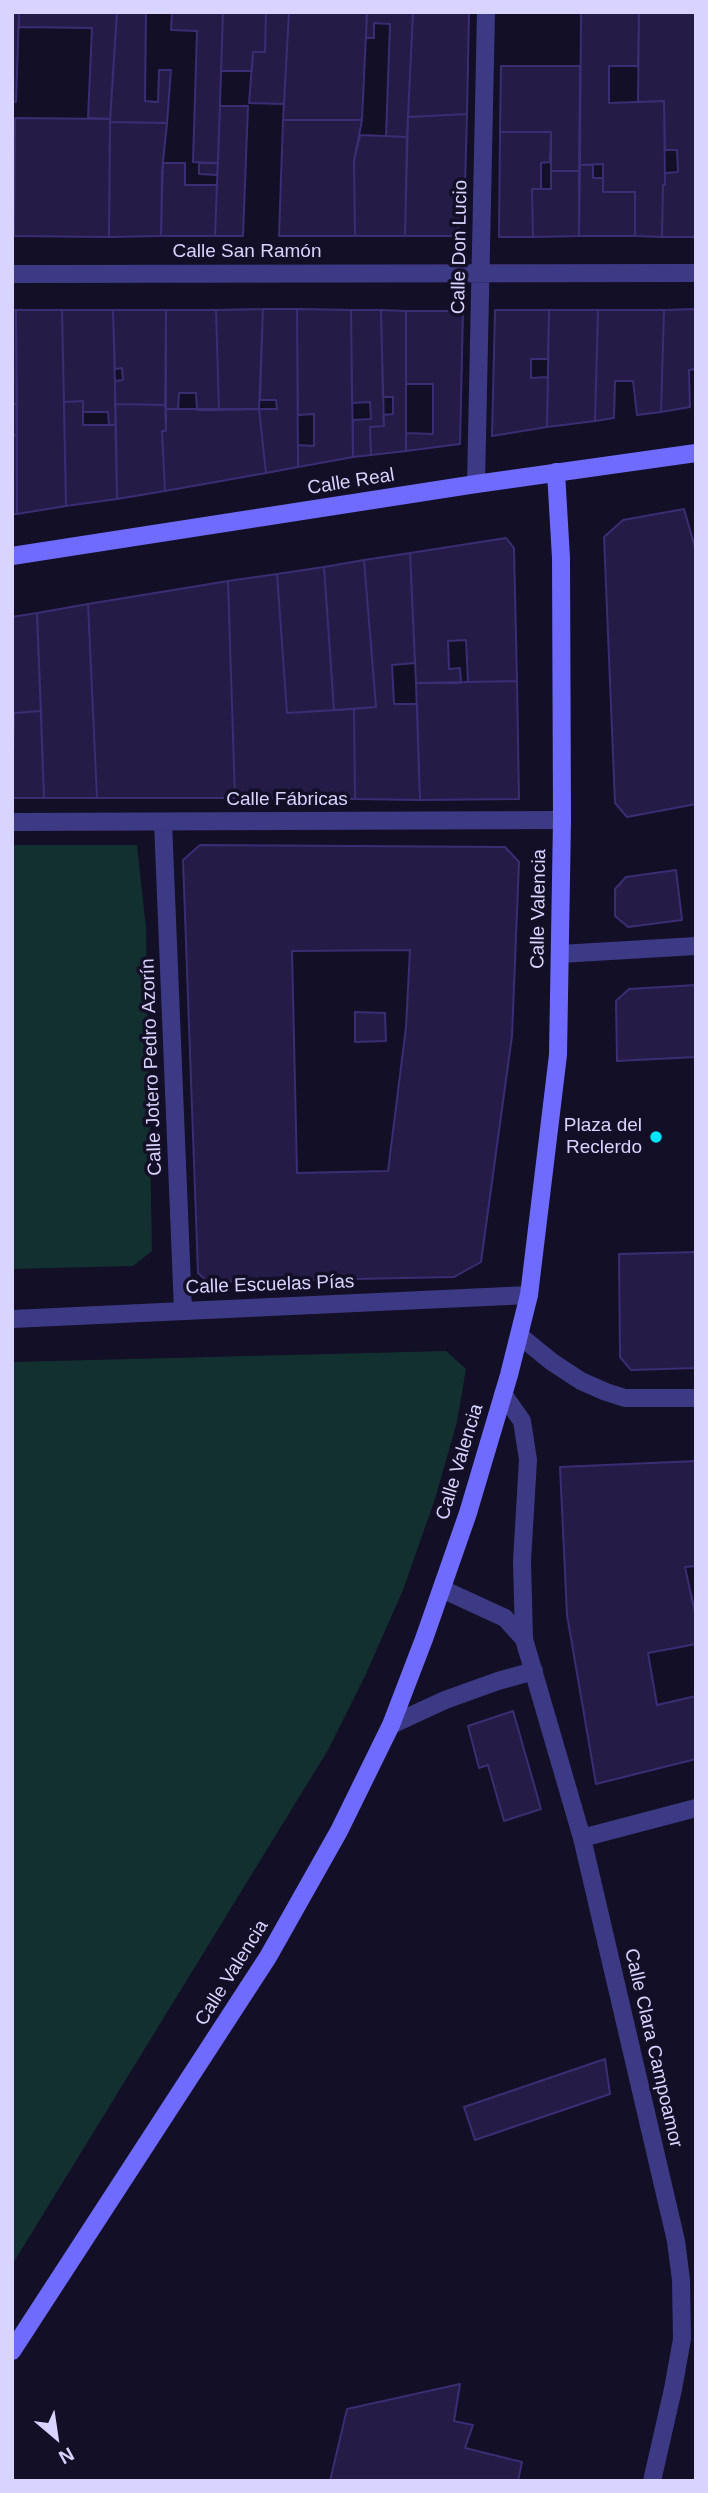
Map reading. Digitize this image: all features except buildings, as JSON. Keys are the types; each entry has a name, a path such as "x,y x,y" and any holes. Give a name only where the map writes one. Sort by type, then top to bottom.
{"main road":[{"name":"Calle Real","path":"12,556 476,484 696,453"},
{"name":"Calle Valencia","path":"12,2351 268,1957 339,1831 391,1726 442,1589 468,1513 520,1336 529,1295 558,1055 562,820 561,558 556,472"}],"street":[{"name":"Calle Don Lucio","path":"476,484 486,12"},
{"name":"Calle San Ramón","path":"12,274 696,273"},
{"name":"Calle Fábricas","path":"12,822 562,820"},
{"name":"Calle Jotero Pedro Azorín","path":"163,822 183,1310"},
{"path":"560,954 696,946"},
{"name":"Calle Escuelas Pías","path":"12,1319 529,1295"},
{"path":"520,1336 581,1381 606,1392 625,1398 696,1398"},
{"path":"503,1394 522,1421 528,1460 522,1560 524,1639"},
{"name":"Calle Clara Campoamor","path":"442,1589 505,1618 524,1639 582,1838 677,2241 681,2280 681,2339 673,2389 652,2481"},
{"path":"391,1726 445,1700 534,1671"},
{"path":"582,1838 696,1808"}],"green space":[{"path":"12,845 137,845 146,928 152,1251 133,1266 12,1269"},
{"path":"446,1351 466,1369 457,1422 435,1499 403,1590 365,1676 328,1750 12,2265 12,1362"}],"place":[{"name":"Plaza del Reclerdo","path":"656,1137"}]}
